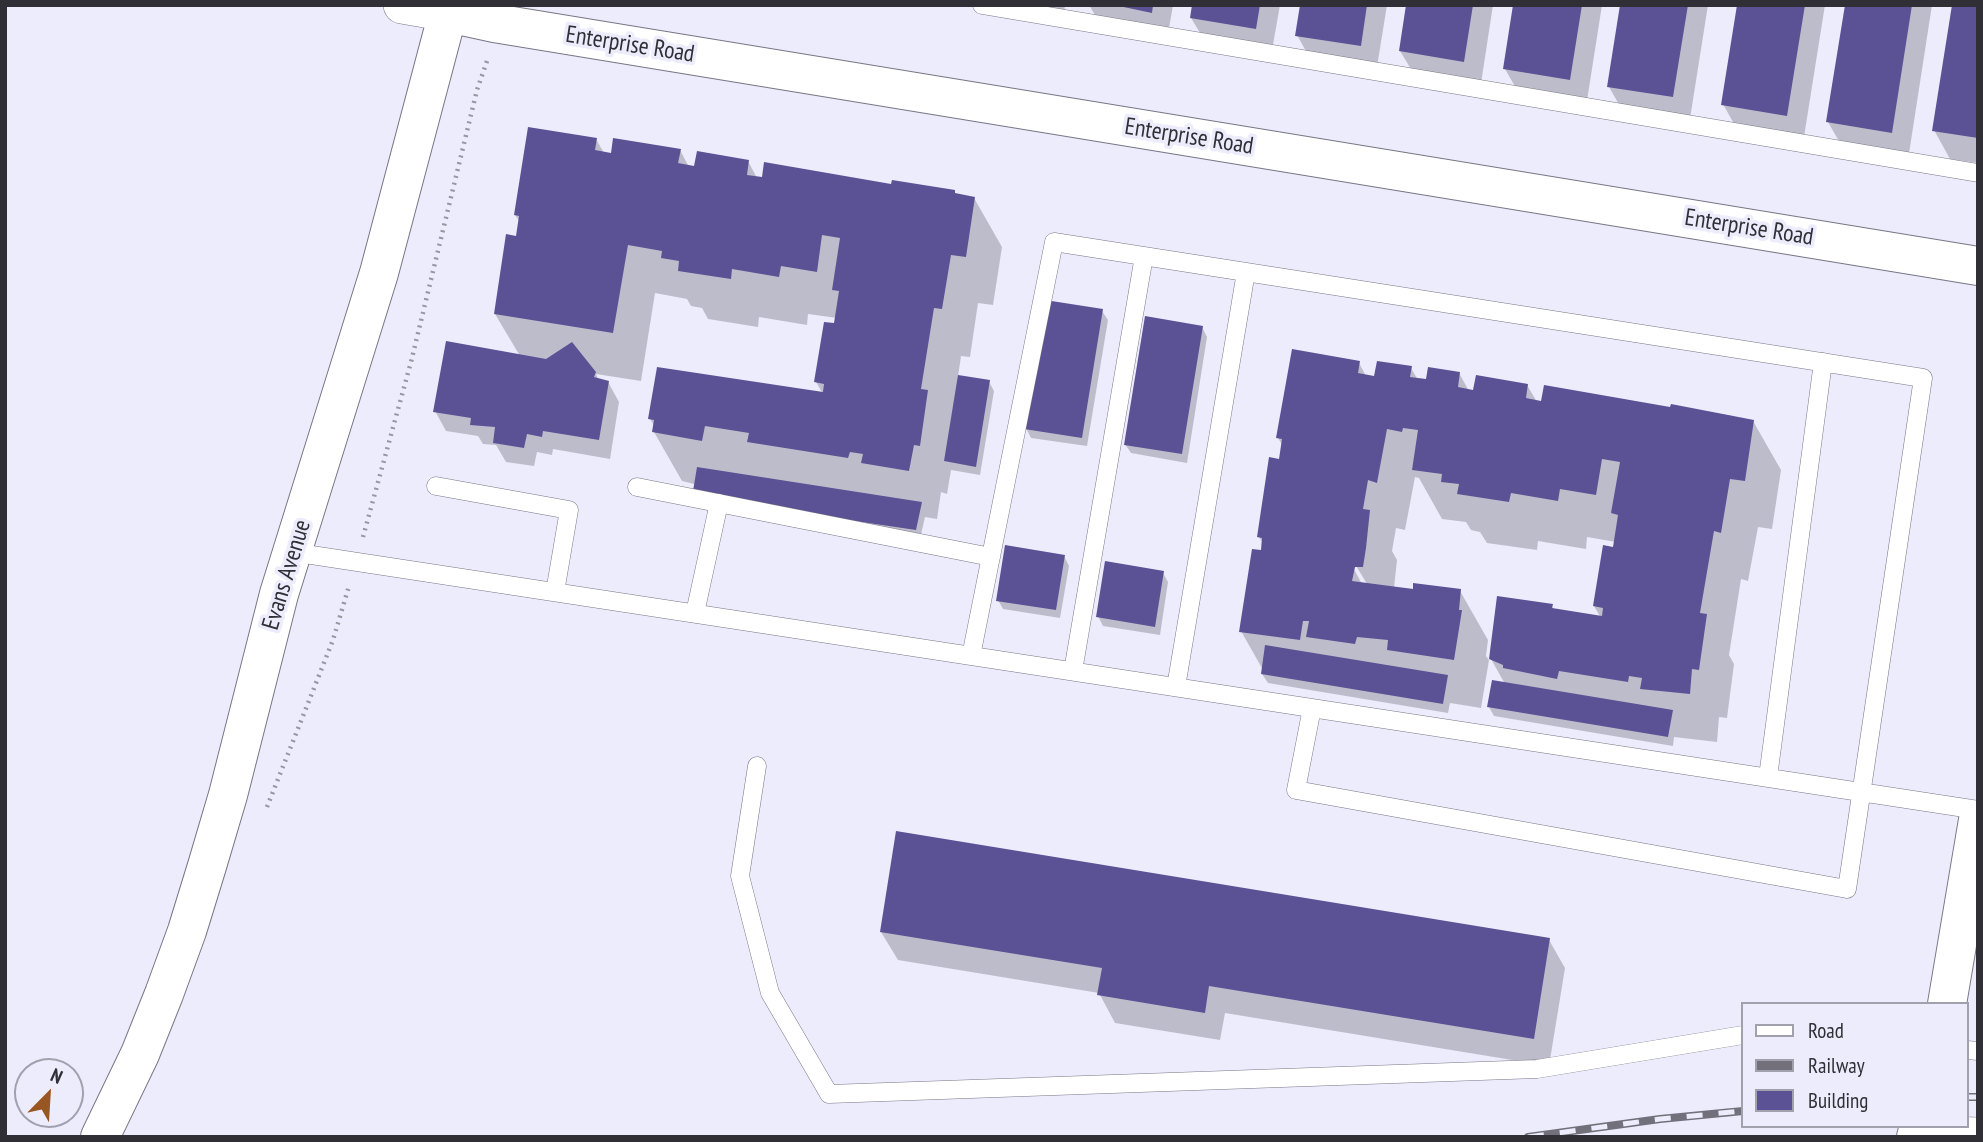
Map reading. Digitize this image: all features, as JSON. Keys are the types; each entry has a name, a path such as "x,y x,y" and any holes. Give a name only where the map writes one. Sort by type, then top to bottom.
{"street":[{"name":"Enterprise Road","path":"402,5 449,9 494,23 1978,266"},
{"name":"Evans Avenue","path":"100,1137 140,1054 187,931 228,794 279,594 376,284 449,9"},
{"path":"1942,1002 1978,820"},
{"path":"1918,1132 1978,1136"}],"lane":[{"path":"982,5 1978,173"},
{"path":"971,656 1054,242 1923,378 1847,889 1296,790 1312,708"},
{"path":"1073,671 1144,256"},
{"path":"1176,687 1246,272"},
{"path":"1768,777 1824,362"},
{"path":"436,486 569,510 555,592"},
{"path":"637,487 991,557"},
{"path":"695,613 719,503"},
{"path":"292,552 1978,810"},
{"path":"757,766 740,876 770,993 829,1094 1537,1069 1742,1035"}],"path":[{"path":"333,640 411,362 477,90 488,59 494,23"}],"building":[{"path":"1114,5 1153,5 1152,13"},
{"path":"1192,5 1260,5 1256,29 1190,18"},
{"path":"1300,5 1367,5 1361,46 1295,36"},
{"path":"1406,5 1473,5 1464,62 1399,51"},
{"path":"1513,5 1582,5 1570,80 1503,69"},
{"path":"1620,5 1688,5 1673,97 1607,87"},
{"path":"1737,5 1805,5 1787,116 1721,105"},
{"path":"1845,5 1912,5 1892,133 1826,122"},
{"path":"1952,5 1978,5 1978,138 1932,131"},
{"path":"528,127 597,138 595,150 611,153 613,138 681,149 678,163 694,166 697,151 749,160 747,175 762,177 764,162 891,184 892,180 955,190 955,193 975,197 966,257 951,255 942,309 934,308 921,389 928,390 920,446 914,445 909,471 861,463 863,454 850,452 848,458 747,442 749,433 705,426 702,441 652,432 654,420 648,419 657,367 823,392 824,384 814,382 824,322 834,323 839,291 832,290 840,238 822,235 817,272 781,266 779,277 732,269 731,279 678,271 679,261 661,258 662,251 628,245 613,333 494,314 506,234 516,236 519,216 514,215"},
{"path":"1045,300 1103,309 1082,438 1024,429"},
{"path":"1145,316 1203,326 1182,454 1124,445"},
{"path":"446,341 546,359 572,342 596,372 594,377 609,381 599,440 543,431 542,437 527,434 524,448 493,443 495,427 470,425 471,418 433,412"},
{"path":"1292,349 1360,361 1358,373 1374,376 1377,361 1412,366 1410,377 1426,379 1428,367 1460,372 1458,387 1473,390 1476,375 1528,384 1526,398 1541,401 1544,385 1670,407 1671,404 1754,420 1745,481 1730,479 1721,533 1714,531 1700,613 1707,614 1699,670 1692,669 1690,694 1640,689 1642,678 1629,676 1628,682 1559,671 1557,679 1503,668 1503,665 1489,659 1497,596 1553,604 1552,608 1602,616 1603,608 1593,606 1603,545 1613,547 1618,515 1611,513 1620,462 1602,459 1596,495 1560,489 1558,501 1511,493 1509,502 1457,494 1459,484 1441,482 1442,474 1412,470 1418,430 1403,428 1402,432 1387,429 1377,483 1368,480 1363,509 1370,510 1363,567 1355,567 1352,581 1413,589 1413,583 1461,589 1459,610 1462,610 1454,660 1387,650 1388,640 1357,637 1355,644 1306,637 1309,621 1303,621 1300,640 1239,632 1252,549 1261,550 1262,538 1257,537 1269,457 1279,459 1282,439 1276,438"},
{"path":"958,375 990,380 976,467 944,461"},
{"path":"697,467 922,502 916,530 692,497"},
{"path":"1005,545 1065,555 1056,610 996,601"},
{"path":"1105,561 1164,571 1155,627 1096,617"},
{"path":"1265,645 1448,675 1443,704 1261,674"},
{"path":"1492,680 1673,710 1668,737 1487,707"},
{"path":"896,831 1550,938 1534,1039 1209,986 1205,1013 1097,995 1102,968 880,932"}],"railway":[{"path":"1969,1097 1978,1097"},
{"path":"1528,1137 1742,1111"}]}
